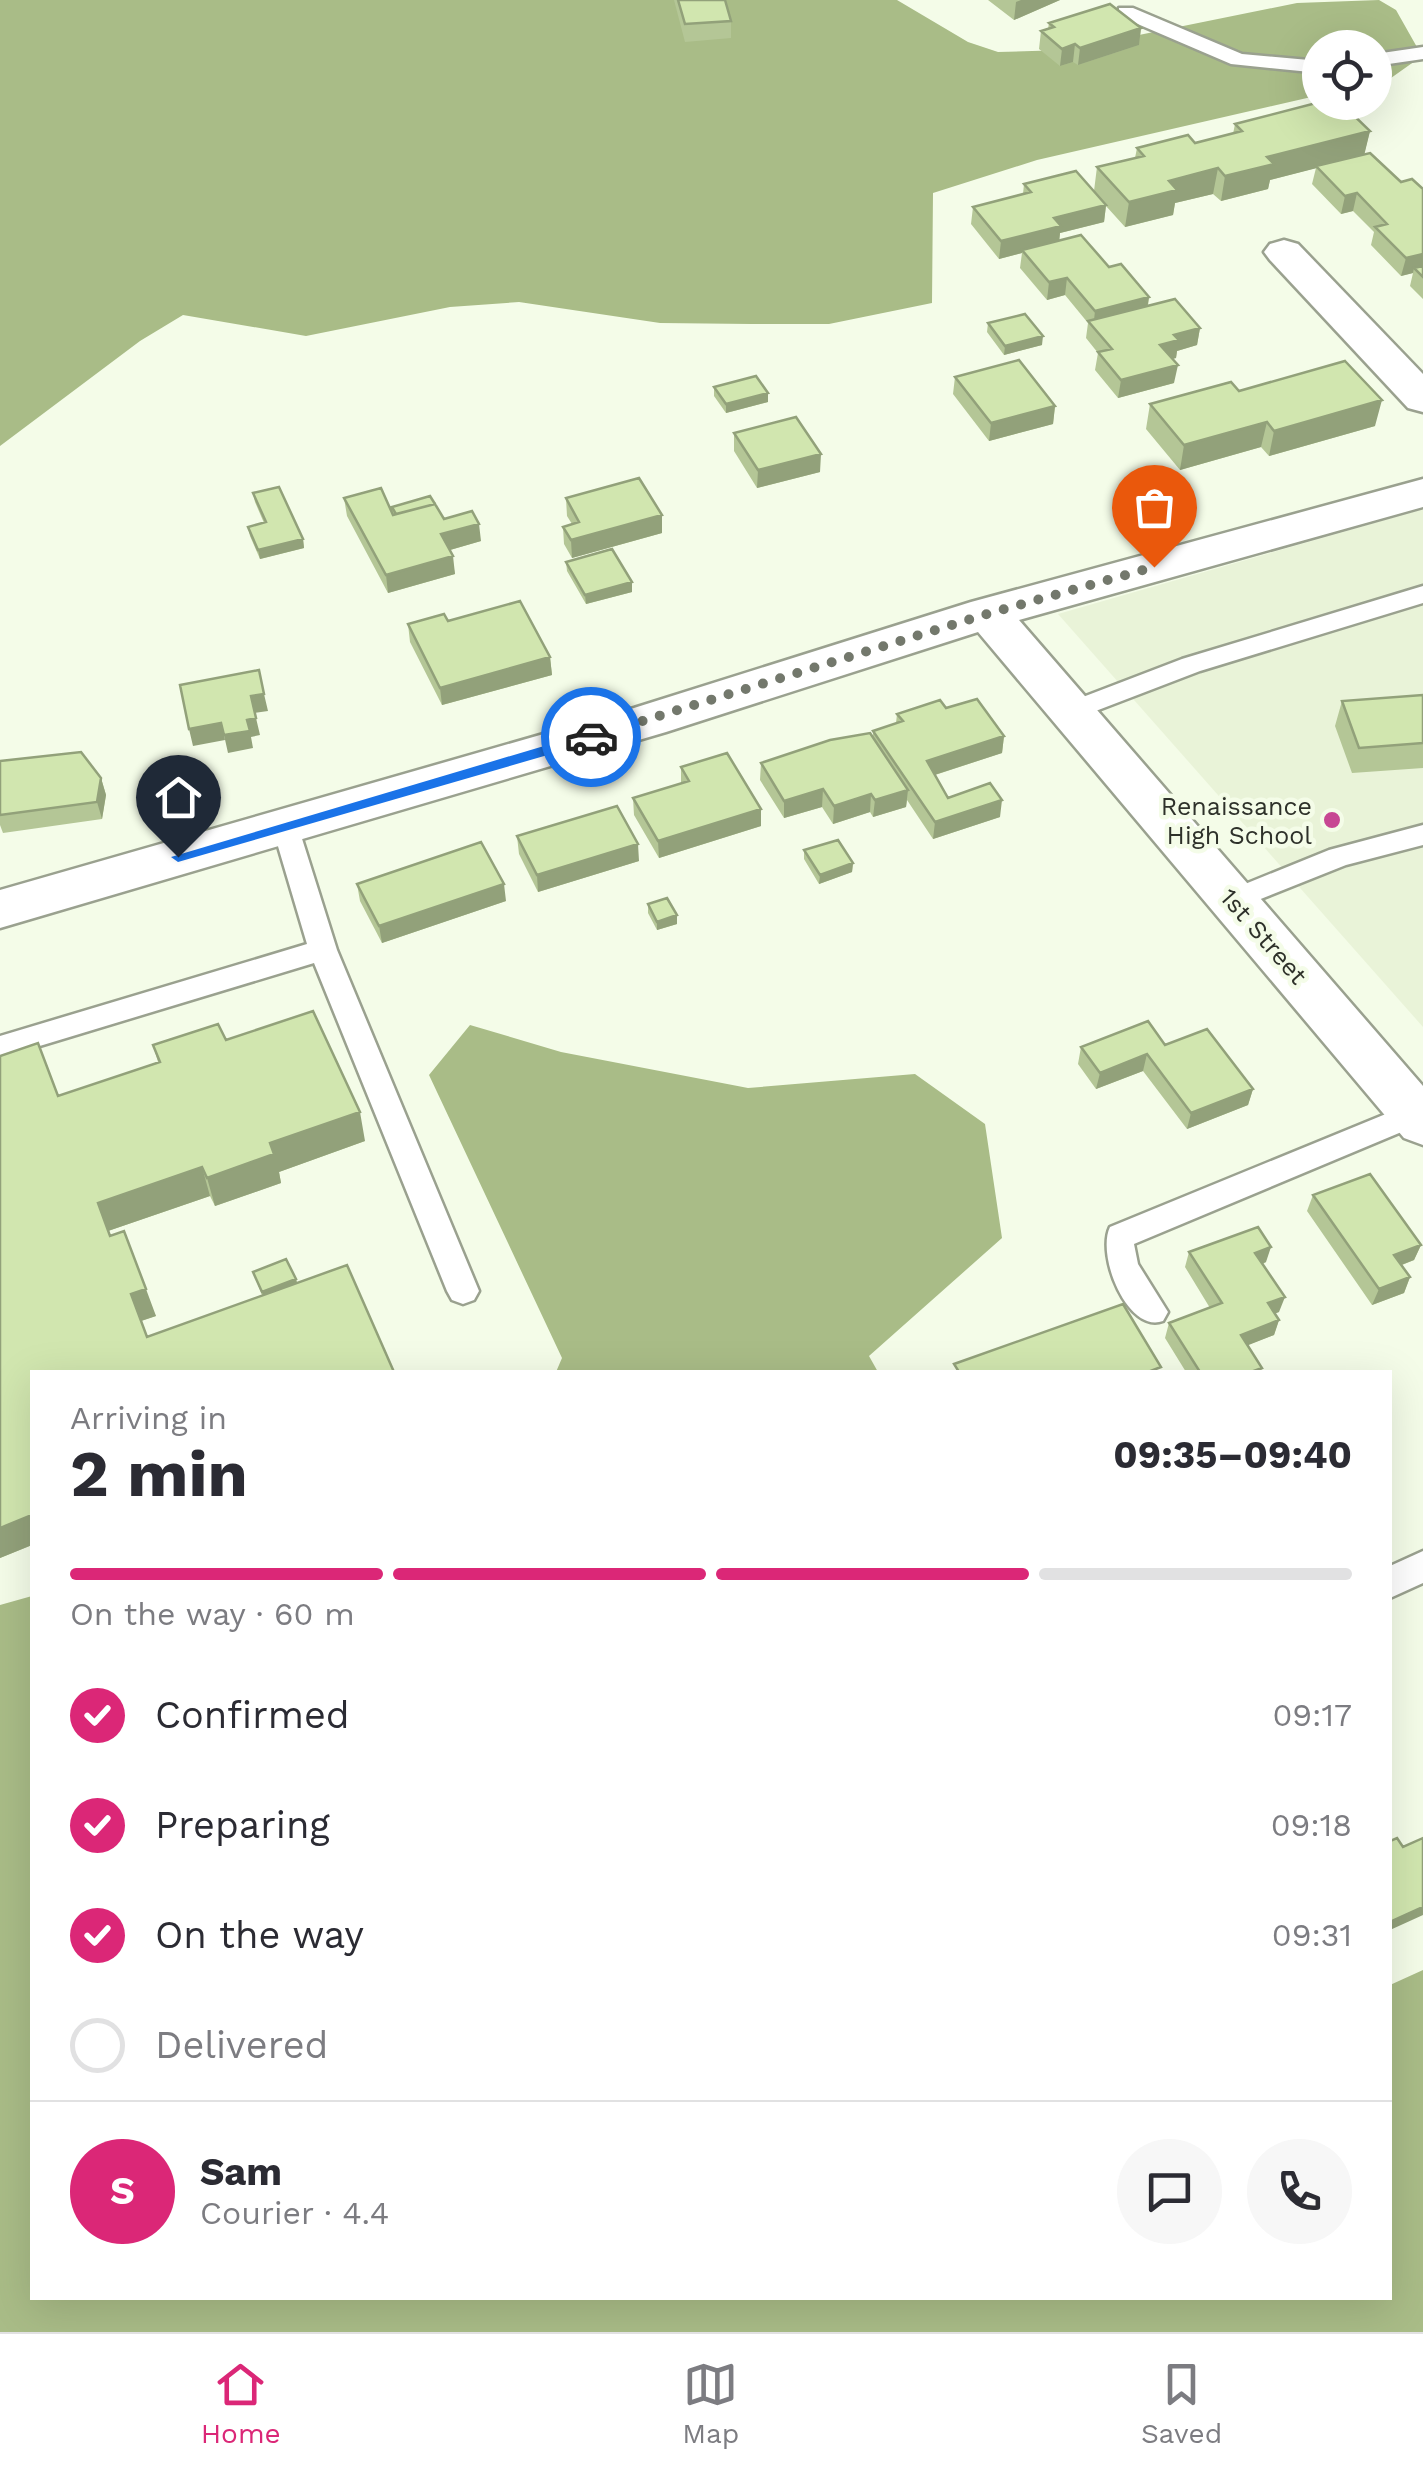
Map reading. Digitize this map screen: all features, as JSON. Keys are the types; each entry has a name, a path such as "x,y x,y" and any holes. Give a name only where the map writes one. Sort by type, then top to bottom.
{"main road":[{"path":"1284,252 1423,399"},
{"path":"0,908 649,720 987,614 1423,493"},
{"name":"1st Street","path":"987,614 1419,1118"}],"lane":[{"path":"1126,12 1238,60 1302,65"},
{"path":"1392,58 1423,53"},
{"path":"1071,711 1190,665 1423,594"},
{"path":"285,826 324,950 463,1291"},
{"path":"1233,900 1338,857 1423,835"},
{"path":"0,1047 324,950"},
{"path":"1152,1312 1120,1259 1117,1244 1122,1236 1419,1118"},
{"path":"1392,1581 1423,1566"}],"shaded area":[{"name":"Renaissance High School","path":"1423,509 1423,1027 1058,614"}],"green space":[{"path":"0,0 897,0 968,42 998,52 1065,50 1297,3 1379,0 1396,10 1422,56 1392,77 1392,30 1302,30 1302,99 1037,160 933,193 932,303 829,324 751,324 660,323 519,302 450,307 306,336 183,315 140,341 0,446"},
{"path":"470,1025 561,1052 748,1088 915,1074 985,1124 1002,1238 869,1356 877,1370 557,1370 562,1358 429,1075"},
{"path":"30,1597 30,2300 1392,2300 1392,1984 1423,1970 1423,2332 0,2332 0,1605"}],"building":[{"path":"678,0 725,0 731,21 685,24"},
{"path":"1110,4 1141,28 1080,48 1075,44 1062,49 1041,31 1054,27 1049,23"},
{"path":"1302,107 1302,120 1359,120 1370,131 1267,157 1274,164 1225,176 1218,168 1169,181 1177,190 1129,202 1097,167 1144,156 1137,148 1188,135 1195,143 1242,131 1235,124"},
{"path":"1370,153 1401,182 1412,179 1423,189 1423,254 1406,258 1375,227 1387,224 1357,193 1345,196 1316,166"},
{"path":"1076,171 1106,205 1054,218 1061,226 1001,241 973,207 1031,192 1024,184"},
{"path":"1081,235 1109,267 1121,264 1149,297 1095,311 1067,278 1049,282 1022,250"},
{"path":"1175,299 1200,328 1174,335 1179,340 1160,345 1178,365 1121,380 1098,352 1112,349 1088,321"},
{"path":"1025,314 1043,336 1005,346 988,323"},
{"path":"1019,360 1055,406 991,423 955,377"},
{"path":"1345,361 1382,400 1274,431 1267,422 1184,445 1150,404 1231,382 1239,391"},
{"path":"756,376 768,393 726,404 714,387"},
{"path":"796,417 821,454 758,470 734,433"},
{"path":"639,478 662,515 571,540 563,527 579,522 566,498"},
{"path":"279,487 303,539 258,550 248,527 266,522 253,493"},
{"path":"381,488 393,515 435,504 444,519 472,511 479,524 441,534 453,556 386,575 344,498"},
{"path":"430,496 435,504 396,514 392,507"},
{"path":"612,549 632,582 585,595 566,562"},
{"path":"520,601 550,657 440,688 408,624 444,614 448,621"},
{"path":"259,670 264,694 251,696 256,718 247,720 250,731 224,735 221,723 189,729 180,685"},
{"path":"1423,695 1423,743 1359,748 1342,701"},
{"path":"977,699 1004,736 927,761 948,798 990,783 1002,800 935,822 873,731 903,721 897,714 940,700 946,708"},
{"path":"870,733 908,790 875,800 871,794 834,806 823,789 784,801 761,763 830,740"},
{"path":"81,752 101,778 97,802 0,815 0,761"},
{"path":"727,753 761,809 658,841 633,798 689,781 681,767"},
{"path":"617,806 638,844 537,875 517,836"},
{"path":"838,840 853,863 820,875 804,850"},
{"path":"481,842 504,884 379,926 357,884"},
{"path":"667,898 677,915 657,922 648,904"},
{"path":"313,1011 360,1112 270,1143 274,1154 207,1178 202,1167 98,1203 110,1236 124,1231 146,1289 131,1294 147,1337 347,1265 393,1370 30,1370 30,1516 0,1528 0,1056 38,1043 58,1096 160,1062 153,1045 218,1024 226,1040"},
{"path":"1148,1021 1165,1045 1207,1029 1253,1089 1191,1113 1147,1054 1100,1073 1081,1047"},
{"path":"1370,1174 1421,1245 1394,1255 1410,1277 1379,1289 1313,1195"},
{"path":"1258,1227 1271,1247 1255,1253 1285,1297 1268,1303 1279,1320 1241,1335 1262,1368 1199,1370 1169,1323 1222,1303 1189,1252"},
{"path":"286,1259 296,1279 262,1292 253,1272"},
{"path":"1123,1304 1161,1367 958,1370 954,1364"},
{"path":"1397,1838 1403,1847 1423,1838 1423,1907 1392,1921 1392,1840"}],"way so far":[{"path":"591,737 987,614 1154,567"}],"place":[{"name":"Renaissance High School","path":"1332,820"}],"route":[{"path":"178,857 591,737"}]}
